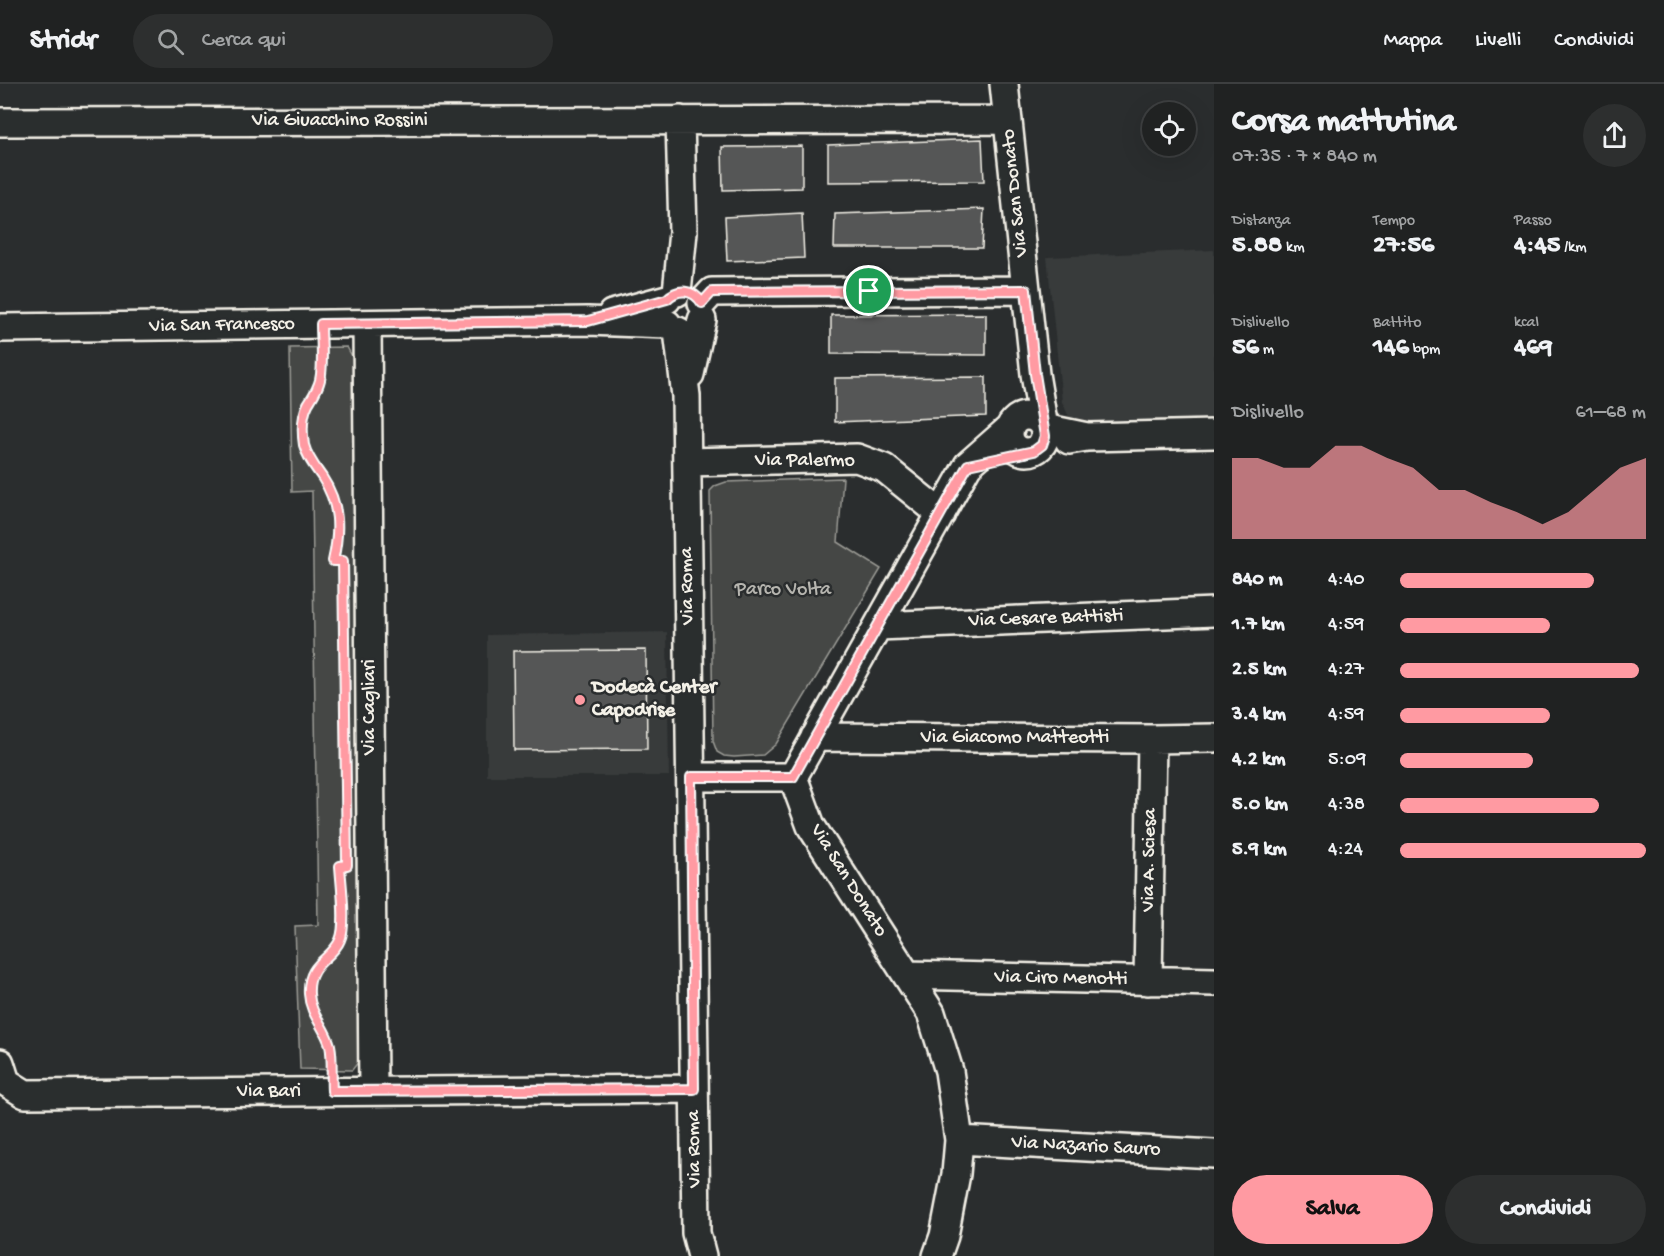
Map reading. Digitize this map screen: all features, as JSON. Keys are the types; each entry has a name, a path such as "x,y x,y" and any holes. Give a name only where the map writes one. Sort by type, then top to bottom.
{"street":[{"name":"Via San Donato","path":"1004,84 1035,374 1029,434"},
{"name":"Via Roma","path":"680,120 687,462 696,1248"},
{"name":"Via Giuacchino Rossini","path":"0,122 1008,120"},
{"path":"684,310 712,292 1026,290"},
{"name":"Via San Francesco","path":"0,328 588,321 684,310"},
{"name":"Via Cagliari","path":"367,324 373,1091"},
{"path":"691,777 793,777 968,465 1029,434 1087,437 1214,434"},
{"name":"Via Palermo","path":"687,462 857,458 884,468 941,514"},
{"name":"Via Cesare Battisti","path":"878,626 1214,612"},
{"name":"Via Giacomo Matteotti","path":"815,737 1214,738"},
{"name":"Via A. Sciesa","path":"1148,981 1152,739"},
{"name":"Via San Donato","path":"793,777 811,825 931,1013 949,1071 959,1140 956,1174 938,1256"},
{"name":"Via Ciro Menotti","path":"907,975 1214,982"},
{"name":"Via Bari","path":"0,1063 6,1082 24,1094 694,1089"},
{"name":"Via Nazario Sauro","path":"959,1140 1214,1154"}],"path":[{"path":"321,324 322,374 320,383 307,407 303,420 303,434 307,455 330,490 335,504 338,533 333,561 343,561 343,573"},
{"path":"332,1091 330,1046 311,1006 308,993 311,977 318,963 340,941 343,929 340,866 347,865 347,853"}],"shaded area":[{"path":"1214,250 1214,421 1078,421 1069,417 1062,402 1047,257"},
{"path":"667,632 669,776 487,776 487,635"}],"green space":[{"path":"347,347 354,360 363,1056 352,1070 300,1069 295,926 318,925 312,491 292,492 290,348"},
{"name":"Parco Volta","path":"843,478 838,542 881,569 776,744 763,755 724,756 717,752 713,741 710,491 715,486 726,482"}],"building":[{"path":"982,139 984,181 828,182 828,145"},
{"path":"802,146 802,188 723,190 722,147"},
{"path":"984,209 982,248 834,248 835,214"},
{"path":"802,213 804,258 727,261 725,217"},
{"path":"986,314 986,355 831,354 831,315"},
{"path":"986,377 986,416 835,422 835,378"},
{"name":"Dodecà Center Capodrise","path":"646,650 647,749 514,750 513,651"}],"place":[{"name":"Dodecà Center Capodrise","path":"580,700"}],"route":[{"path":"1026,290 1035,374 1045,436 1042,445 1034,451 968,465 793,777 691,777 694,1089 332,1091 330,1046 325,1032 317,1021 308,993 311,977 318,963 340,941 343,929 340,866 347,865 343,561 333,561 338,533 335,504 330,490 307,455 303,434 303,420 307,407 320,383 322,374 321,324 588,321 667,299 676,292 683,291 695,294 702,303 712,292 869,291 1026,290"}]}
